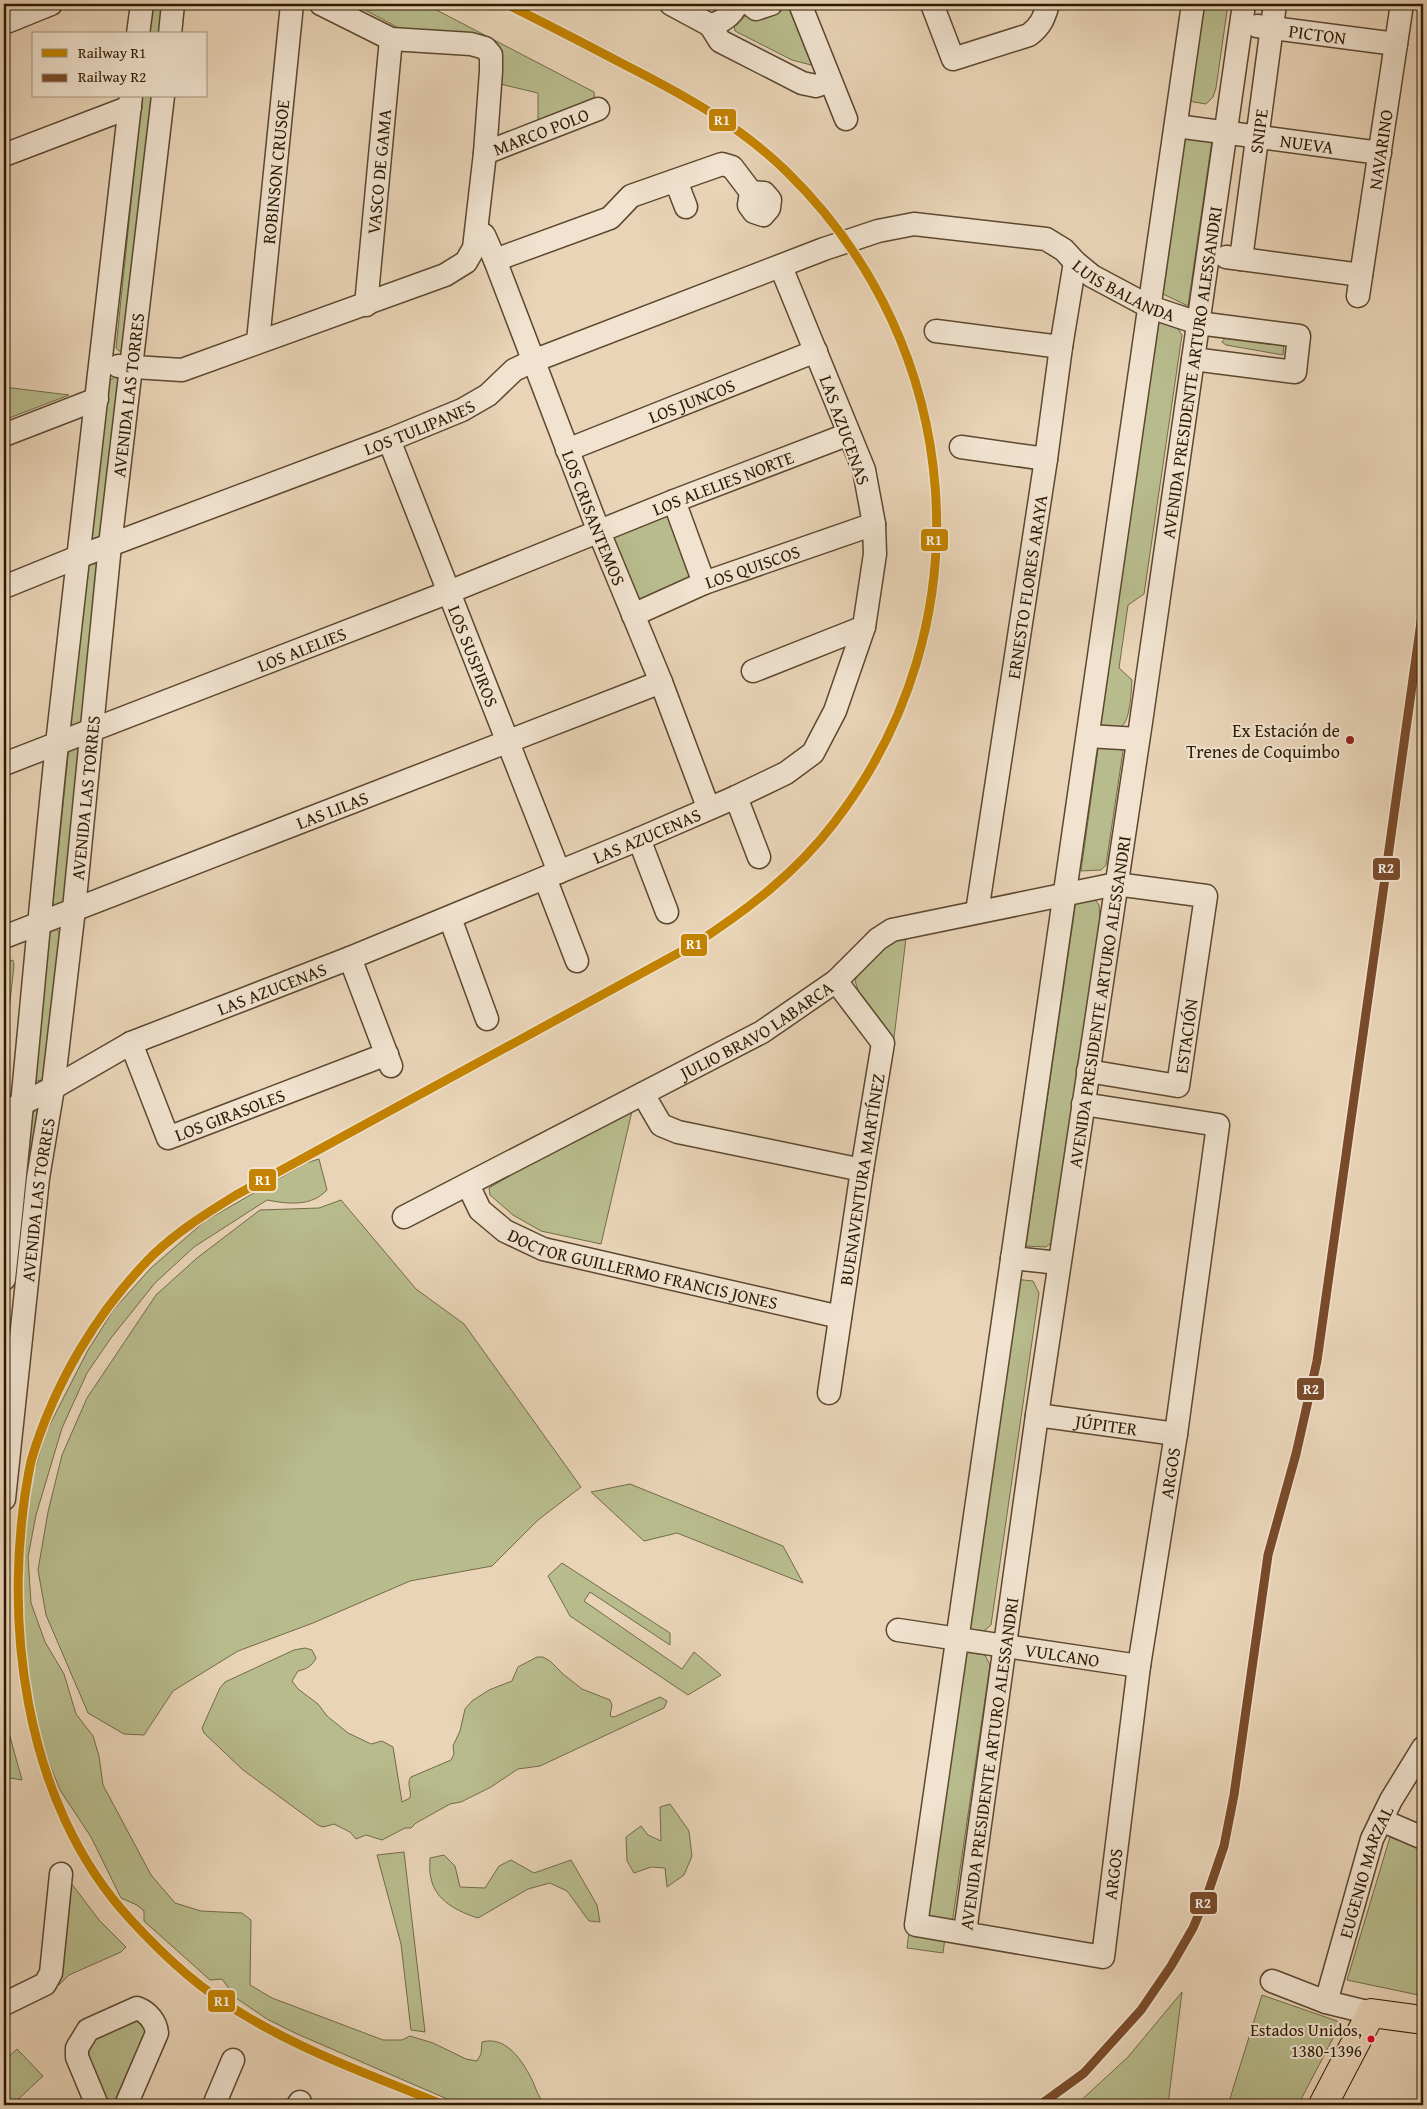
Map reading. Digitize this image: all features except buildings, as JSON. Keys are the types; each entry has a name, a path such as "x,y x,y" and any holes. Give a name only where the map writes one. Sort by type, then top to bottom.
{"main road":[{"path":"1322,2105 1371,2013 1423,2020"}],"street":[{"path":"4,23 51,4"},
{"path":"138,32 142,4"},
{"path":"170,32 173,4"},
{"name":"ROBINSON CRUSOE","path":"258,341 292,4"},
{"path":"101,364 182,370 445,275 466,262 474,248 478,232 491,55 485,48 471,44 391,39 321,4"},
{"path":"671,4 710,25 720,41 802,83 816,86 830,81"},
{"path":"710,25 730,16 737,4"},
{"path":"750,4 756,8 771,4"},
{"path":"800,4 846,119"},
{"path":"932,4 953,60 1029,35 1038,28 1044,18 1048,4"},
{"name":"AVENIDA PRESIDENTE ARTURO ALESSANDRI","path":"1194,4 916,1925 965,1932 1037,1415 1138,739 1242,14"},
{"name":"SNIPE","path":"1240,259 1275,4"},
{"name":"NAVARINO","path":"1240,259 1360,285 1402,4"},
{"name":"PICTON","path":"1242,14 1272,28 1396,44"},
{"name":"VASCO DE GAMA","path":"366,304 391,39"},
{"name":"AVENIDA LAS TORRES","path":"4,1499 38,1178 53,1088 74,909 110,545 163,98"},
{"path":"4,154 130,102"},
{"name":"AVENIDA LAS TORRES","path":"4,1279 13,1108 39,923 57,743 130,102"},
{"name":"MARCO POLO","path":"485,153 598,109"},
{"name":"NUEVA","path":"1176,126 1380,153"},
{"path":"495,260 610,218 631,196 722,164 732,167 751,192"},
{"path":"676,181 686,207"},
{"name":"LUIS BALANDA","path":"824,249 878,231 914,224 1046,239 1064,250 1092,276 1150,307 1198,323 1299,336 1295,372 1193,359"},
{"name":"LOS CRISANTEMOS","path":"478,232 484,234 495,260 598,532 661,682 708,807"},
{"name":"LOS TULIPANES","path":"4,588 78,557 389,440 462,410 488,396 514,370 533,361 824,249"},
{"path":"1208,254 1240,259"},
{"name":"ERNESTO FLORES ARAYA","path":"977,912 1075,262"},
{"name":"LAS AZUCENAS","path":"13,1108 53,1088 131,1042 350,958 639,839 786,773 813,753 835,711 864,627 875,554 874,524 864,470 781,266"},
{"path":"936,331 1061,347"},
{"name":"LOS JUNCOS","path":"567,450 816,351"},
{"path":"4,435 96,399"},
{"name":"LOS ALELIES NORTE","path":"598,532 849,434"},
{"name":"LOS SUSPIROS","path":"389,440 508,741 552,875 577,961"},
{"path":"961,447 1046,459"},
{"path":"674,501 704,583"},
{"name":"LOS QUISCOS","path":"633,614 704,583 874,524"},
{"name":"LOS ALELIES","path":"4,764 449,592 598,532"},
{"path":"753,671 864,627"},
{"name":"LAS LILAS","path":"4,937 661,682"},
{"path":"1088,736 1138,739"},
{"path":"736,797 759,857"},
{"path":"639,839 667,912"},
{"name":"JULIO BRAVO LABARCA","path":"404,1217 762,1032 836,981 878,939 892,930 1116,884 1206,896"},
{"name":"ESTACIÓN","path":"1088,1071 1178,1086 1206,896"},
{"path":"450,918 487,1019"},
{"name":"LOS GIRASOLES","path":"131,1042 168,1138 389,1060 350,958"},
{"name":"BUENAVENTURA MARTÍNEZ","path":"829,1393 883,1043 836,981"},
{"path":"643,1094 661,1125 678,1132 862,1170"},
{"name":"ARGOS","path":"965,1932 1103,1956 1139,1666 1176,1434 1218,1125 1083,1104"},
{"name":"DOCTOR GUILLERMO FRANCIS JONES","path":"468,1185 480,1210 505,1231 543,1249 840,1317"},
{"path":"1012,1258 1059,1263"},
{"name":"JÚPITER","path":"1037,1415 1176,1434"},
{"name":"VULCANO","path":"898,1630 1139,1666"},
{"name":"EUGENIO MARZAL","path":"1326,2002 1372,1839 1402,1780 1423,1748"},
{"path":"1381,1820 1423,1838"},
{"path":"4,2004 45,1984 51,1973 61,1874"},
{"path":"1272,1981 1326,2002 1371,2013"},
{"path":"97,2105 77,2057 78,2048 88,2030 132,2009 138,2008 143,2010 154,2022 157,2033 126,2105"},
{"path":"214,2105 233,2060"}],"green space":[{"path":"354,4 425,4 594,92 595,106 538,125 538,93 500,84 501,63 406,32"},
{"path":"1201,4 1228,4 1216,88 1213,97 1206,104 1188,101"},
{"path":"154,5 161,7 163,11 160,32 149,32 151,9"},
{"path":"792,7 812,54 811,65 792,60 735,31 734,25 737,25 745,16 756,16"},
{"path":"142,98 153,98 122,351 116,348"},
{"path":"1185,138 1212,140 1188,306 1163,294"},
{"path":"1157,318 1178,329 1182,335 1144,594 1128,605 1119,668 1132,680 1130,706 1126,720 1119,728 1099,727"},
{"path":"1226,337 1284,344 1283,355 1226,345 1222,342"},
{"path":"115,377 119,380 102,538 94,543 91,540 109,381"},
{"path":"4,387 69,395 4,420"},
{"path":"668,508 696,583 637,606 608,531"},
{"path":"93,561 98,562 82,720 79,725 73,726 69,721 88,565"},
{"path":"1099,742 1118,744 1123,751 1106,865 1101,870 1081,871"},
{"path":"75,747 79,749 64,902 57,907 53,903 68,756 69,751"},
{"path":"1093,897 1099,905 1100,920 1056,1239 1046,1247 1026,1246 1076,900"},
{"path":"56,929 60,933 45,1075 40,1081 34,1079 49,933"},
{"path":"906,938 894,1038 858,990 855,981 858,974 891,940"},
{"path":"13,960 14,966 4,1054 4,1007 6,1005 4,979 6,978 10,961"},
{"path":"39,1105 36,1167 26,1167 29,1112"},
{"path":"632,1111 601,1244 541,1231 513,1215 490,1195 489,1188"},
{"path":"4,1125 10,1129 4,1179"},
{"path":"319,1159 327,1190 307,1202 283,1203 267,1200 194,1247 155,1283 111,1338 87,1373 62,1428 36,1515 28,1557 31,1603 45,1642 64,1674 76,1714 93,1736 99,1756 103,1785 151,1875 175,1903 201,1911 242,1913 251,1920 250,1985 272,1998 383,2040 402,2040 410,2036 433,2043 466,2059 477,2061 481,2054 482,2042 497,2042 516,2054 545,2105 461,2105 295,2033 267,2019 236,1998 222,1979 210,1980 144,1921 144,1911 137,1905 121,1898 91,1837 60,1790 41,1743 28,1690 19,1614 17,1569 20,1531 45,1434 88,1350 114,1309 151,1268 205,1221 306,1163"},
{"path":"341,1200 416,1289 464,1324 581,1487 538,1520 492,1566 410,1581 313,1623 238,1651 173,1691 144,1735 124,1734 88,1713 46,1615 38,1570 48,1512 62,1455 87,1398 156,1295 197,1258 260,1210 319,1208"},
{"path":"1014,1279 1033,1281 1039,1293 991,1625 984,1631 965,1630"},
{"path":"630,1484 783,1546 803,1583 677,1533 644,1541 591,1492"},
{"path":"562,1563 670,1633 670,1645 590,1592 584,1601 682,1669 694,1652 721,1675 688,1695 570,1616 548,1576"},
{"path":"305,1648 312,1650 316,1658 309,1667 298,1671 292,1681 298,1689 318,1704 327,1716 348,1733 371,1744 382,1741 393,1747 402,1802 410,1798 409,1782 411,1777 451,1760 454,1754 453,1746 460,1731 465,1709 472,1701 489,1690 512,1681 518,1667 537,1657 543,1657 550,1661 582,1689 610,1700 612,1705 610,1716 614,1717 660,1697 667,1701 664,1708 540,1766 518,1769 491,1787 461,1802 450,1804 416,1823 411,1828 405,1828 382,1840 366,1835 356,1839 350,1832 334,1824 323,1827 318,1825 243,1770 204,1733 202,1728 220,1688 225,1682 294,1650"},
{"path":"965,1652 985,1655 990,1665 952,1924 928,1920"},
{"path":"4,1715 22,1780 4,1777"},
{"path":"670,1804 689,1831 692,1856 684,1875 667,1887 665,1868 651,1867 634,1873 627,1861 626,1837 641,1826 648,1835 661,1841 660,1807"},
{"path":"1390,1837 1423,1849 1423,1996 1347,1980"},
{"path":"404,1852 425,2032 411,2030 401,1944 377,1855"},
{"path":"444,1855 455,1866 460,1887 485,1888 499,1866 511,1860 534,1873 571,1860 597,1905 600,1922 589,1921 567,1891 550,1883 528,1889 478,1918 456,1909 437,1893 430,1873 430,1858"},
{"path":"71,1883 99,1920 126,1947 121,1952 69,1975 59,1985"},
{"path":"909,1932 945,1938 943,1953 907,1948"},
{"path":"1182,1992 1168,2105 1076,2105 1128,2057"},
{"path":"1262,1995 1337,2021 1340,2025 1298,2105 1228,2105"},
{"path":"136,2015 150,2031 121,2105 105,2105 82,2053 95,2035"},
{"path":"17,2049 43,2076 12,2105 4,2105 4,2061"}],"rail line":[{"name":"R1","path":"444,2105 315,2052 265,2027 226,2004 182,1971 156,1946 131,1920 94,1873 65,1820 43,1763 28,1703 20,1642 18,1580 22,1519 31,1461 52,1404 65,1377 96,1324 133,1277 172,1238 236,1195 695,944 752,904 804,858 834,823 884,745 917,662 934,575 935,488 921,402 891,319 846,241 786,171 750,140 711,112 669,88 506,4"},
{"name":"R2","path":"1040,2105 1084,2073 1141,2010 1171,1966 1193,1928 1209,1890 1224,1846 1234,1795 1268,1555 1296,1454 1317,1361 1423,608"}],"place":[{"name":"Ex Estación de Trenes de Coquimbo","path":"1350,740"},
{"name":"Estados Unidos, 1380-1396","path":"1371,2039"}]}
